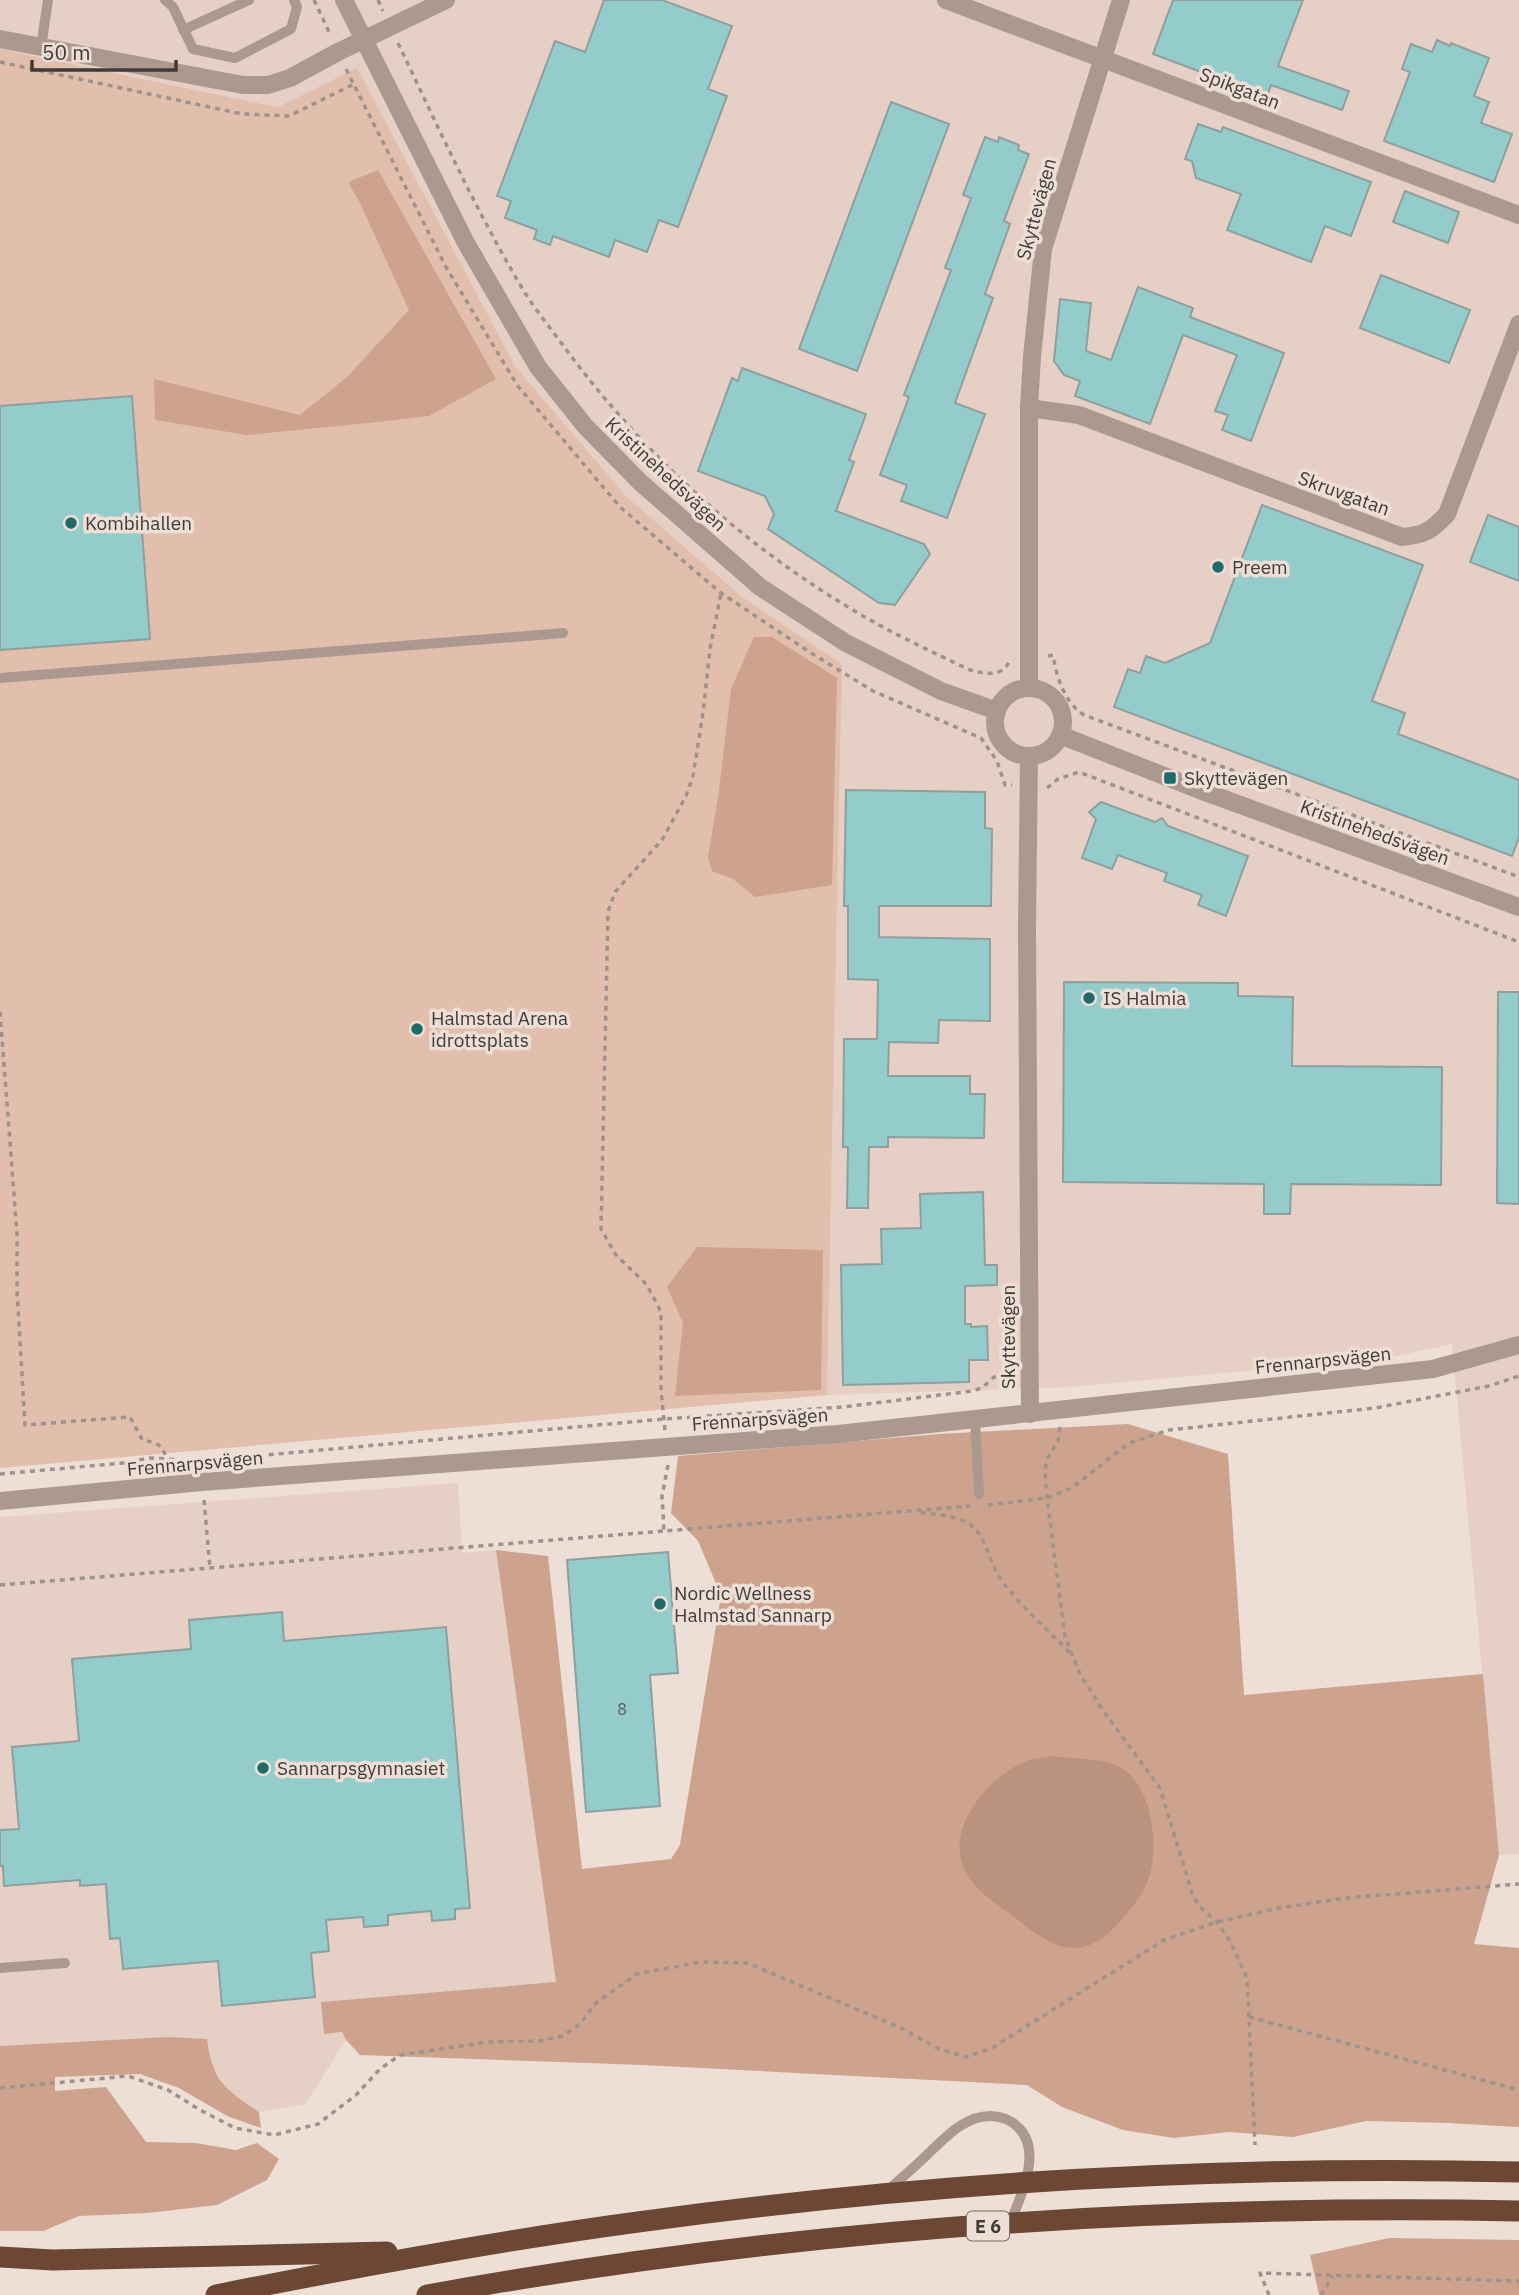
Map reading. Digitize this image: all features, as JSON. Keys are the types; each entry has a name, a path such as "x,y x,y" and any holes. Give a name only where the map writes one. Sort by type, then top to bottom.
{"highway":[{"name":"E 6","path":"216,2295 456,2250 638,2221 883,2195 1026,2183 1193,2175 1433,2170 1519,2172"},
{"name":"E 6","path":"427,2295 643,2262 827,2239 1010,2224 1220,2214 1519,2211"},
{"path":"0,2257 53,2260 456,2250"}],"street":[{"name":"Kristinehedsvägen","path":"344,0 466,243 538,367 585,426 640,482 760,587 846,643 941,691 997,711"},
{"path":"0,39 243,85 268,85 290,78 446,0"},
{"name":"Spikgatan","path":"946,0 1519,215"},
{"name":"Skyttevägen","path":"1029,688 1029,408 1043,249 1121,0"},
{"name":"Skruvgatan","path":"1029,408 1079,415 1402,537 1414,536 1430,532 1447,514 1519,324"},
{"path":"1029,688 1046,692 1059,705 1063,722 1060,735 1048,750 1029,755 1015,752 1003,743 996,725 997,711 1004,699 1012,692 1029,688"},
{"name":"Kristinehedsvägen","path":"1060,735 1205,792 1519,907"},
{"name":"Skyttevägen","path":"1029,755 1030,1415"},
{"name":"Frennarpsvägen","path":"0,1501 202,1482 838,1434 1030,1415 1433,1369 1519,1345"}],"lane":[{"path":"41,47 48,0"},
{"path":"165,0 173,7 193,49 235,58 291,29 297,6 294,0"},
{"path":"183,30 249,0"},
{"path":"0,678 563,634"},
{"path":"975,1420 979,1494"},
{"path":"0,1968 65,1963"},
{"path":"883,2195 958,2127 981,2116 998,2116 1014,2123 1025,2135 1031,2152 1026,2183 1010,2224"}],"path":[{"path":"314,0 446,267 516,384 620,507 721,593 873,691 981,738 997,761 1005,785 1049,788 1058,779 1079,772 1519,942"},
{"path":"377,0 478,206 526,294 592,385 626,426 734,527 786,567 899,637 970,670 994,674 1009,663 1011,654 1029,657 1053,655 1061,685 1068,699 1075,709 1084,715 1519,877"},
{"path":"0,62 242,114 289,116 354,84"},
{"path":"664,1531 662,1496 668,1461 661,1390 661,1312 647,1285 616,1255 601,1229 608,912 615,892 662,840 686,796 693,776 710,649 721,593"},
{"path":"0,1012 17,1234 17,1291 25,1424 130,1417 144,1441 153,1441 160,1445 166,1458"},
{"path":"0,1474 123,1463 150,1458 200,1461 664,1419 843,1407 972,1391 982,1388 994,1377 1029,1376"},
{"path":"0,1585 1046,1498 1072,1488 1129,1443 1154,1433 1185,1427 1375,1408 1489,1386 1519,1376"},
{"path":"1059,1411 1058,1441 1047,1459 1045,1471 1046,1498 1065,1636 1080,1674 1160,1788 1193,1896 1230,1941 1247,1978 1255,2145"},
{"path":"200,1461 210,1568"},
{"path":"914,1511 953,1516 970,1524 981,1534 996,1572 1072,1655"},
{"path":"0,2088 128,2076 168,2090 235,2128 274,2135 318,2124 356,2095 380,2069 400,2055 487,2042 539,2041 563,2036 580,2024 597,2002 637,1974 701,1962 747,1964 899,2027 939,2049 967,2057 992,2048 1164,1940 1217,1922 1334,1899 1519,1884"},
{"path":"1248,2017 1519,2090"},
{"path":"1269,2295 1260,2273 1519,2281"},
{"path":"1321,2295 1334,2275"}],"shaded area":[{"path":"0,0 1519,0 1519,1854 1499,1855 1452,1344 1382,1359 1069,1387 827,1395 842,664 741,596 627,497 515,366 357,69 279,107 0,49"},
{"name":"Halmstad Arena idrottsplats","path":"0,49 278,107 357,68 515,366 627,497 741,596 842,664 827,1395 0,1468"},
{"path":"378,170 496,379 429,416 247,435 155,420 154,379 300,415 347,377 409,310 348,182"},
{"path":"754,637 772,637 837,678 832,885 755,897 733,879 712,871 708,858 731,689"},
{"path":"697,1247 823,1250 821,1390 675,1396 683,1323 667,1287"},
{"path":"1128,1424 1228,1454 1244,1695 1483,1674 1499,1855 1474,1944 1519,1948 1519,2127 1366,2121 1293,2137 1229,2132 1174,2138 1123,2130 1062,2107 1027,2085 644,2065 360,2055 342,2032 324,2034 321,2002 556,1982 496,1550 548,1556 582,1869 671,1859 680,1845 721,1595 698,1541 671,1513 678,1456 939,1434"},
{"name":"Sannarpsgymnasiet","path":"458,1483 462,1553 496,1550 556,1983 322,2002 346,2040 305,2104 259,2112 229,2093 210,2063 0,2047 0,1517"},
{"path":"1053,1756 1109,1763 1127,1772 1143,1794 1152,1823 1152,1864 1142,1892 1114,1928 1100,1940 1084,1947 1059,1946 1030,1929 977,1888 967,1874 961,1858 960,1842 964,1825 982,1795 994,1782 1022,1763"},
{"path":"168,2037 207,2039 217,2075 229,2090 259,2112 261,2128 227,2116 179,2088 140,2074 55,2077 55,2091 106,2087 146,2142 196,2143 236,2150 257,2143 279,2159 267,2180 217,2205 148,2213 79,2216 43,2231 0,2231 0,2046"},
{"path":"1389,2238 1519,2240 1519,2295 1319,2295 1310,2255"}],"building":[{"path":"604,0 662,0 732,26 708,89 727,96 678,227 659,220 647,252 615,240 609,257 553,236 550,245 534,239 537,230 505,218 511,201 497,196 555,41 585,52"},
{"path":"1173,0 1303,0 1278,66 1349,91 1342,110 1271,85 1267,97 1153,54"},
{"path":"1437,40 1489,58 1474,96 1489,102 1481,123 1512,134 1494,182 1384,141 1410,72 1402,69 1411,44 1432,52"},
{"path":"891,102 949,124 857,371 799,349"},
{"path":"1198,124 1221,132 1223,127 1371,182 1351,236 1325,226 1311,262 1227,230 1241,194 1196,178 1192,161 1185,159"},
{"path":"985,137 998,142 999,137 1019,145 1018,150 1029,154 1004,221 1010,224 985,294 993,298 955,403 985,414 947,518 901,501 907,485 880,475 909,397 904,395 951,270 945,268 971,198 963,195"},
{"path":"1405,191 1459,212 1448,243 1393,222"},
{"path":"1381,275 1470,310 1449,363 1360,328"},
{"path":"1138,287 1193,308 1190,317 1284,353 1251,441 1222,430 1228,415 1215,411 1237,355 1183,335 1150,424 1075,396 1080,381 1064,375 1054,361 1060,299 1091,303 1086,351 1111,360"},
{"path":"742,368 866,414 849,460 854,462 836,511 924,544 930,554 895,605 879,603 768,529 774,514 765,496 698,471 732,378 738,381"},
{"name":"Kombihallen","path":"132,396 150,639 0,650 0,406"},
{"path":"1262,505 1423,565 1372,701 1405,713 1398,734 1519,780 1519,837 1512,856 1114,707 1128,669 1140,673 1146,656 1165,663 1210,643"},
{"path":"1488,515 1519,527 1519,581 1470,562"},
{"path":"846,790 985,792 985,828 992,829 991,906 879,906 879,937 990,939 990,1021 939,1020 938,1043 889,1042 888,1076 970,1076 970,1094 985,1094 984,1138 888,1137 888,1147 869,1147 868,1208 847,1208 848,1147 843,1147 844,1039 877,1039 878,980 848,979 848,906 844,906"},
{"path":"1101,802 1155,822 1162,818 1168,826 1248,856 1226,916 1198,905 1202,895 1164,881 1167,873 1118,855 1112,869 1082,858 1096,819 1089,812"},
{"path":"1064,982 1238,983 1238,996 1293,997 1292,1066 1442,1067 1441,1185 1291,1184 1290,1214 1264,1214 1264,1184 1063,1182"},
{"path":"1498,992 1519,992 1519,1204 1497,1203"},
{"path":"983,1192 985,1265 997,1265 997,1285 965,1286 965,1324 971,1324 971,1327 987,1326 988,1360 969,1360 969,1382 843,1385 841,1265 882,1264 881,1229 921,1228 920,1194"},
{"path":"668,1552 678,1673 650,1675 660,1806 586,1812 567,1560"},
{"path":"282,1612 284,1641 446,1627 470,1908 455,1909 455,1919 432,1921 431,1911 388,1915 388,1925 364,1927 363,1917 326,1920 329,1951 311,1953 315,1997 222,2006 218,1961 123,1969 120,1938 110,1939 106,1884 80,1886 80,1880 4,1886 3,1866 0,1866 0,1830 19,1829 12,1747 79,1741 72,1659 191,1649 189,1620"}],"place":[{"name":"Kombihallen","path":"71,523"},
{"name":"Preem","path":"1218,567"},
{"name":"Skyttevägen","path":"1170,778"},
{"name":"IS Halmia","path":"1089,998"},
{"name":"Halmstad Arena idrottsplats","path":"417,1029"},
{"name":"Nordic Wellness Halmstad Sannarp","path":"660,1604"},
{"name":"Sannarpsgymnasiet","path":"263,1768"}]}
